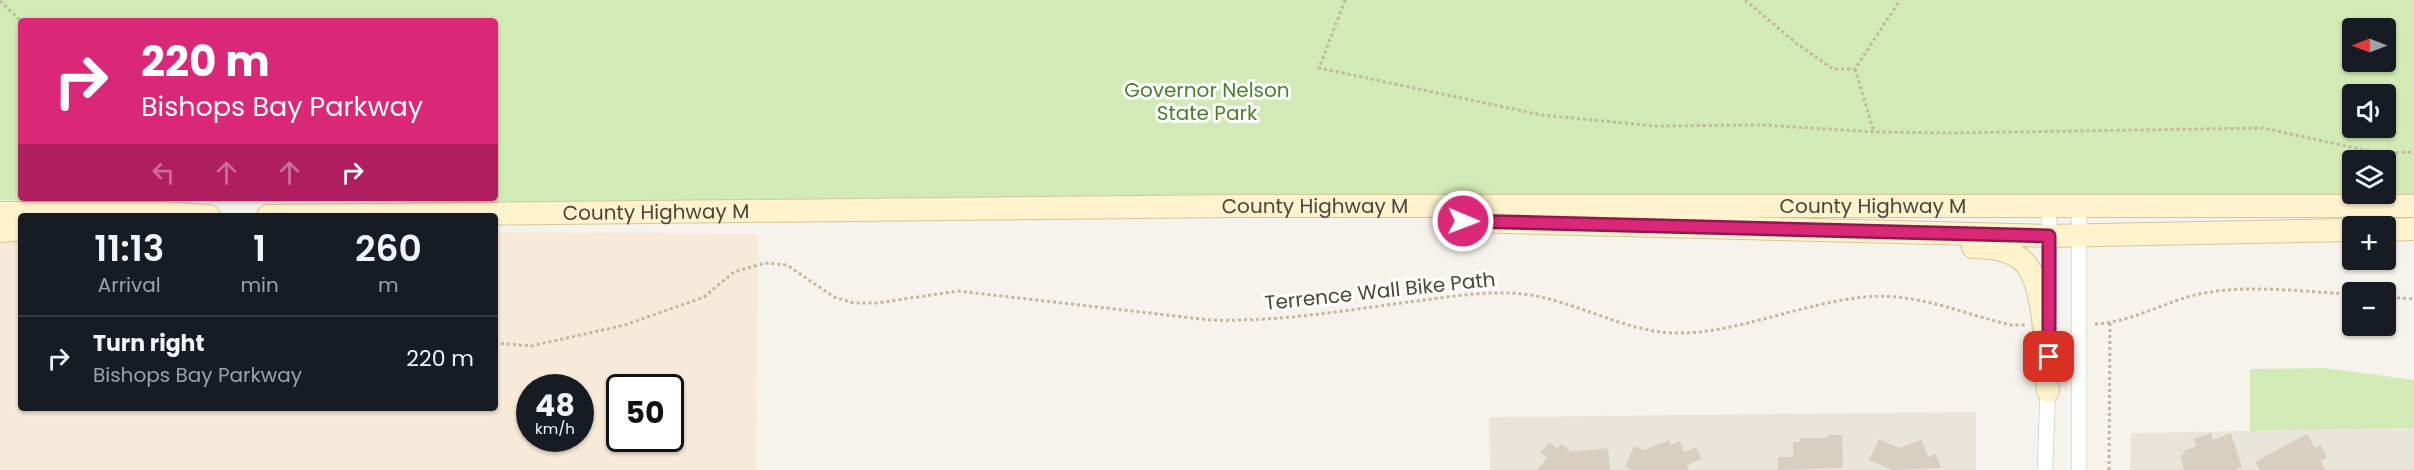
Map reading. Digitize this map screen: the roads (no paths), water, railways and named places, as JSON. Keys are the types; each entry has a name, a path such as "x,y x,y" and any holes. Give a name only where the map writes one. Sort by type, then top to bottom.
{"main road":[{"name":"County Highway M","path":"498,214 1384,205 2049,208 2414,206"},
{"name":"County Highway M","path":"1045,209 1169,216 2049,236 2342,230"},
{"path":"0,213 174,213"},
{"path":"1730,227 1883,246 1996,248 2015,256 2025,263 2039,297 2048,391"},
{"path":"0,231 18,229"},
{"path":"2396,230 2414,229"}],"street":[{"path":"2079,207 2079,470"},
{"path":"2045,470 2049,208"}],"park label":[{"name":"Governor Nelson State Park","path":"1207,102"}]}
